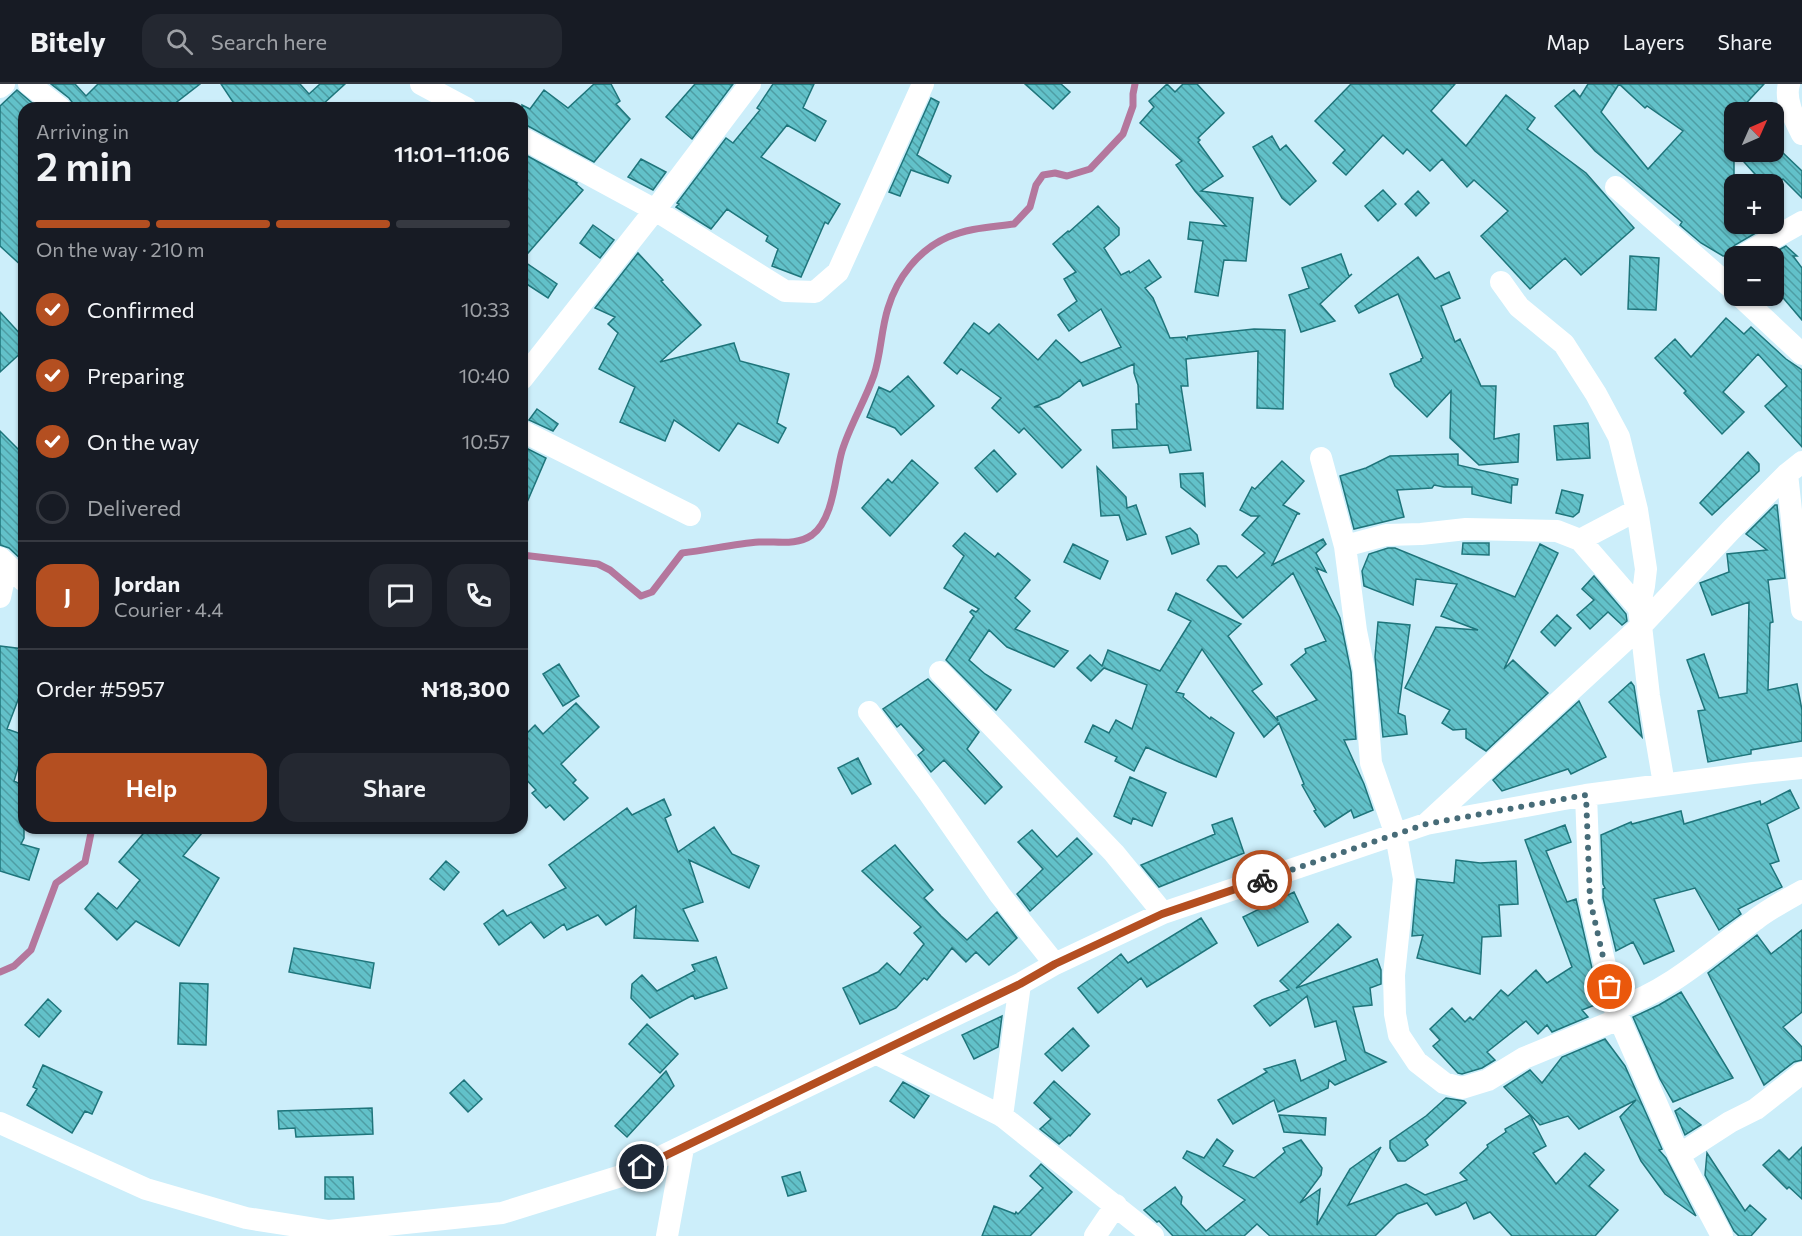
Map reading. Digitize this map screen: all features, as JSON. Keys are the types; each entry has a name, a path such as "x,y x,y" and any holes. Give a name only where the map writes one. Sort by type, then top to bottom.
{"street":[{"path":"0,87 4,84"},
{"path":"29,84 52,102"},
{"path":"422,84 455,102"},
{"path":"528,372 750,84"},
{"path":"528,141 655,210 785,291 815,292 838,272 923,84"},
{"path":"1789,84 1787,90 1793,116 1802,134"},
{"path":"1616,187 1724,266"},
{"path":"1760,246 1802,222"},
{"path":"1502,282 1519,307 1564,344 1596,394 1619,436 1637,510 1646,569 1640,616 1649,696 1665,784"},
{"path":"1751,306 1802,354"},
{"path":"528,435 690,514"},
{"path":"1321,458 1345,546 1356,631 1364,670 1371,763 1396,834 1404,879 1394,975 1395,1014 1399,1035 1417,1062 1444,1083 1462,1088 1488,1080 1524,1058 1617,1014 1663,988 1758,918 1802,891"},
{"path":"1794,468 1795,536 1802,610"},
{"path":"1426,824 1794,468"},
{"path":"1580,540 1637,510"},
{"path":"1345,546 1386,535 1466,529 1557,531 1580,540 1640,616"},
{"path":"2,565 18,577"},
{"path":"0,597 2,565"},
{"path":"940,672 1114,853 1162,914"},
{"path":"869,712 1000,895 1055,964"},
{"path":"0,1123 146,1189 246,1218 329,1231 502,1213 621,1176 683,1148 1020,984 1055,964 1162,914 1426,824 1586,795 1753,772 1802,768"},
{"path":"1586,795 1590,900 1617,1014 1679,1155 1722,1236"},
{"path":"1002,1116 1020,984"},
{"path":"877,1054 1002,1116 1153,1236"},
{"path":"1679,1155 1730,1122 1756,1110 1802,1073"},
{"path":"667,1236 683,1148"},
{"path":"1095,1236 1116,1205"}],"building":[{"path":"51,84 75,84 86,96 98,84 200,84 177,102 72,102"},
{"path":"221,84 300,84 309,94 320,84 345,84 325,102 233,102"},
{"path":"594,84 611,84 620,101 616,104 630,119 594,162 528,126 528,108 530,109 544,90 568,108"},
{"path":"695,84 733,84 692,139 666,117"},
{"path":"773,84 814,84 803,108 826,121 815,141 787,125 761,157 840,204 828,224 825,222 801,277 772,266 778,249 766,241 768,236 727,209 711,229 676,207 726,138 733,143 760,110 757,108"},
{"path":"1025,84 1061,84 1070,92 1053,109"},
{"path":"1167,84 1175,92 1183,84 1197,84 1224,113 1198,138 1200,140 1198,142 1223,176 1201,191 1253,198 1246,261 1224,260 1218,296 1195,292 1203,241 1188,239 1190,222 1226,226 1176,165 1182,161 1140,123 1154,107 1149,101"},
{"path":"1351,84 1455,84 1431,111 1466,146 1506,95 1535,118 1527,129 1586,173 1634,228 1581,275 1565,258 1530,289 1481,236 1508,211 1474,180 1467,187 1442,159 1430,171 1407,149 1403,154 1383,135 1346,175 1333,163 1345,150 1315,121"},
{"path":"1588,84 1619,84 1764,84 1747,102 1724,102 1724,162 1734,162 1734,174 1724,174 1724,234 1754,234 1734,246 1724,246 1724,256 1701,243 1680,225 1682,222 1595,151 1555,106 1574,90 1580,97","holes":["1619,84 1645,108 1647,106 1683,131 1648,169 1601,112"]},
{"path":"17,90 31,102 18,102 18,262 0,246 0,106"},
{"path":"931,98 939,102 917,155 951,176 948,183 911,170 900,196 889,192"},
{"path":"1272,136 1280,150 1286,145 1316,181 1290,205 1282,198 1253,147"},
{"path":"1784,154 1802,171 1802,198 1784,180 1784,174 1755,174 1744,162 1784,162"},
{"path":"528,156 577,183 583,190 528,253"},
{"path":"641,159 666,172 653,190 628,177"},
{"path":"1383,190 1396,204 1378,221 1365,206"},
{"path":"1418,191 1429,203 1416,216 1405,204"},
{"path":"1098,206 1119,228 1119,235 1104,248 1121,275 1129,271 1130,273 1149,260 1161,277 1145,288 1153,298 1170,338 1185,337 1187,340 1188,336 1254,329 1285,330 1283,409 1257,408 1258,351 1186,359 1188,386 1181,386 1191,450 1170,453 1168,445 1113,448 1112,430 1137,429 1136,404 1139,404 1134,364 1083,386 1080,380 1059,397 1034,407 1040,407 1081,450 1062,468 1024,428 1019,433 992,408 1001,398 961,369 957,374 944,363 974,323 989,334 999,324 1038,360 1056,340 1081,363 1121,347 1101,309 1069,331 1058,315 1077,301 1064,279 1076,272 1053,244"},
{"path":"593,225 614,240 600,258 580,243"},
{"path":"1786,246 1797,256 1793,256 1802,268 1802,320 1784,299 1784,247"},
{"path":"638,253 701,325 660,362 734,343 740,361 789,374 777,423 786,428 778,443 738,423 719,451 674,420 665,441 620,422 635,387 599,369 618,333 608,324 615,317 595,308"},
{"path":"1341,254 1349,276 1352,274 1320,304 1335,321 1301,332 1289,295 1309,288 1302,268"},
{"path":"1630,256 1659,258 1656,310 1628,309"},
{"path":"1418,257 1435,279 1449,272 1460,298 1441,306 1455,342 1460,339 1481,386 1496,386 1494,439 1519,434 1518,462 1479,465 1450,438 1451,391 1427,417 1395,386 1390,374 1421,361 1423,358 1398,294 1359,313 1355,306"},
{"path":"528,264 557,284 548,298 528,285"},
{"path":"0,312 18,332 18,356 0,372"},
{"path":"1726,318 1744,334 1751,327 1786,359 1802,370 1802,447 1765,406 1787,386 1758,354 1723,392 1744,412 1722,434 1655,358 1675,339 1691,357"},
{"path":"908,376 934,406 901,435 895,428 867,417 879,387 890,392"},
{"path":"537,409 558,424 553,431 529,420"},
{"path":"1588,423 1590,458 1557,460 1554,426"},
{"path":"0,431 18,449 18,556 9,548 0,545"},
{"path":"528,449 546,458 528,500"},
{"path":"994,450 1016,474 997,492 975,468"},
{"path":"1748,452 1759,464 1759,471 1712,515 1700,503"},
{"path":"1458,454 1458,465 1518,479 1517,485 1512,485 1511,503 1472,494 1472,487 1434,485 1432,488 1397,490 1404,517 1354,529 1340,476 1366,468 1390,456"},
{"path":"912,460 938,483 890,536 862,508 888,479 892,483"},
{"path":"1282,461 1304,481 1283,505 1300,514 1297,514 1272,565 1323,539 1326,544 1316,553 1326,572 1316,568 1340,618 1351,672 1356,739 1344,740 1373,810 1354,818 1351,810 1325,827 1314,811 1316,810 1302,785 1304,784 1279,723 1264,737 1202,649 1176,692 1184,694 1183,697 1210,719 1211,717 1234,733 1216,777 1146,747 1134,771 1115,761 1117,757 1085,742 1093,725 1109,733 1116,720 1132,729 1147,685 1104,668 1091,681 1077,668 1090,655 1102,666 1108,650 1160,671 1191,621 1168,610 1176,593 1241,624 1228,636 1262,684 1252,691 1278,721 1277,717 1317,700 1291,665 1306,653 1305,649 1326,641 1293,573 1243,618 1207,580 1218,566 1226,566 1237,578 1265,553 1242,535 1259,516 1251,516 1240,510 1252,487 1255,489"},
{"path":"1097,467 1126,497 1127,508 1136,505 1146,534 1127,540 1119,515 1101,516"},
{"path":"1203,473 1205,506 1181,487 1180,474"},
{"path":"1562,490 1583,495 1579,512 1573,517 1556,513"},
{"path":"1777,505 1785,578 1768,580 1773,622 1770,623 1768,690 1797,684 1802,710 1802,741 1751,750 1751,754 1708,762 1698,711 1705,710 1687,660 1704,654 1719,698 1747,693 1749,602 1712,615 1700,583 1729,572 1727,554 1767,550 1746,534"},
{"path":"1190,528 1197,535 1199,544 1172,554 1166,537"},
{"path":"965,533 995,557 998,553 1030,580 1015,598 1030,611 1015,629 1068,651 1054,667 1007,647 989,630 969,660 985,674 1011,690 996,710 946,660 974,616 970,612 972,610 976,612 979,609 944,588 964,556 953,546"},
{"path":"1463,543 1489,543 1489,555 1462,554"},
{"path":"1073,544 1108,561 1100,579 1064,562"},
{"path":"1540,544 1558,553 1504,669 1513,660 1548,693 1486,751 1466,738 1466,729 1453,730 1442,723 1450,710 1405,688 1436,627 1478,630 1441,616 1457,584 1416,579 1413,605 1364,586 1362,571 1369,554 1395,548 1515,597"},
{"path":"1594,576 1626,614 1627,621 1622,625 1608,612 1590,629 1577,615 1594,600 1582,589"},
{"path":"1557,615 1571,628 1555,646 1541,632"},
{"path":"1378,622 1410,625 1398,713 1405,716 1407,734 1383,737 1375,657"},
{"path":"0,646 18,648 18,700 7,729 18,733 18,768 14,781 18,783 18,834 24,834 21,844 39,849 29,880 0,871"},
{"path":"559,664 579,696 563,706 543,674"},
{"path":"928,679 979,732 967,749 1002,787 985,804 944,760 931,772 918,755 924,750 901,724 897,727 883,709"},
{"path":"1631,682 1634,686 1642,737 1609,702"},
{"path":"1579,701 1606,757 1571,774 1568,769 1502,791 1493,780"},
{"path":"576,703 599,727 561,764 576,780 573,783 588,798 564,820 550,805 546,808 532,793 536,790 528,781 528,732 535,725 543,734"},
{"path":"858,758 871,784 852,794 838,768"},
{"path":"1130,777 1166,793 1152,826 1133,818 1131,824 1114,816"},
{"path":"1790,790 1799,808 1767,824 1779,861 1770,864 1782,887 1738,909 1741,914 1719,930 1695,888 1654,899 1674,951 1644,964 1633,942 1616,951 1603,898 1605,888 1601,835 1631,822 1632,824 1681,811 1684,824 1760,801 1761,805"},
{"path":"664,799 671,815 665,818 678,852 714,827 732,854 759,866 749,888 689,860 703,902 683,909 698,941 634,938 636,906 606,925 598,915 567,930 564,924 544,938 531,922 499,945 484,924 503,910 507,916 566,888 549,865 627,808 632,815"},
{"path":"1232,818 1244,853 1159,887 1141,865 1215,834 1212,825"},
{"path":"1565,825 1571,842 1546,851 1567,902 1576,899 1600,1003 1582,1010 1588,1017 1552,1032 1547,1025 1538,1034 1526,1021 1487,1052 1495,1060 1482,1068 1458,1073 1433,1046 1440,1040 1430,1029 1452,1008 1465,1022 1470,1017 1473,1020 1501,990 1508,996 1536,970 1547,983 1572,967 1525,840"},
{"path":"1032,830 1057,857 1077,838 1092,854 1030,911 1017,894 1043,869 1018,842"},
{"path":"143,834 201,834 183,856 219,878 179,946 136,921 117,940 85,909 98,893 117,909 140,880 119,862"},
{"path":"895,845 933,890 924,898 967,940 997,912 1017,938 989,965 976,952 966,962 952,948 927,980 924,978 896,1008 860,1024 843,988 878,972 887,963 900,975 924,944 914,933 921,927 862,871"},
{"path":"1456,860 1480,863 1516,861 1518,904 1499,905 1501,936 1482,937 1480,974 1417,958 1423,935 1412,936 1417,879 1454,883"},
{"path":"446,861 459,872 444,890 430,879"},
{"path":"1294,892 1308,922 1258,946 1243,917"},
{"path":"1201,918 1217,943 1147,987 1141,978 1098,1013 1078,988 1121,954 1128,963"},
{"path":"1338,924 1351,937 1296,988 1377,959 1381,970 1381,984 1370,988 1372,1005 1353,1007 1365,1052 1386,1062 1335,1085 1329,1080 1328,1088 1278,1112 1274,1100 1233,1124 1218,1100 1267,1072 1264,1069 1295,1060 1301,1081 1346,1060 1336,1021 1315,1027 1307,996 1270,1026 1254,1006 1262,1000 1289,990 1280,981"},
{"path":"1802,930 1802,1012 1783,1027 1802,1047 1802,1060 1794,1062 1764,1085 1708,973 1757,935 1771,954"},
{"path":"294,948 374,963 370,988 289,972"},
{"path":"716,957 727,988 695,999 693,995 650,1018 631,998 632,984 642,975 657,991 695,971 692,965"},
{"path":"180,983 208,984 206,1045 178,1044"},
{"path":"1681,992 1733,1078 1673,1102 1660,1079 1633,1017"},
{"path":"48,999 61,1011 39,1037 25,1025"},
{"path":"1002,1016 998,1047 974,1059 962,1035"},
{"path":"647,1024 678,1054 660,1073 629,1044"},
{"path":"1073,1028 1089,1046 1062,1071 1045,1054"},
{"path":"1605,1039 1625,1066 1662,1149 1659,1150 1666,1158 1696,1216 1665,1194 1641,1161 1620,1117 1636,1100 1579,1129 1568,1116 1540,1125 1504,1087 1530,1070 1542,1083 1562,1057"},
{"path":"43,1065 102,1092 92,1114 85,1111 72,1133 27,1105 37,1089 33,1087"},
{"path":"666,1071 674,1086 627,1137 615,1126"},
{"path":"464,1080 482,1099 468,1112 450,1093"},
{"path":"1054,1081 1090,1114 1070,1136 1059,1144 1040,1129 1051,1119 1034,1103"},
{"path":"903,1082 929,1096 914,1118 890,1101"},
{"path":"1446,1098 1466,1103 1425,1140 1428,1145 1405,1161 1398,1161 1390,1148 1390,1141 1426,1116"},
{"path":"372,1108 373,1134 296,1137 295,1128 279,1129 278,1111"},
{"path":"1680,1108 1701,1125 1685,1135 1675,1111"},
{"path":"1279,1115 1326,1118 1325,1135 1284,1132"},
{"path":"1530,1115 1546,1146 1533,1153 1556,1184 1585,1153 1604,1170 1589,1186 1618,1210 1595,1236 1512,1236 1490,1212 1474,1219 1466,1202 1436,1215 1427,1203 1397,1214 1375,1236 1270,1236 1257,1224 1244,1236 1173,1236 1159,1221 1157,1222 1144,1210 1175,1187 1182,1197 1181,1204 1206,1231 1245,1200 1183,1158 1187,1151 1204,1158 1217,1139 1233,1151 1223,1166 1254,1178 1285,1152 1283,1148 1301,1140 1322,1168 1321,1175 1300,1203 1320,1189 1317,1225 1350,1169 1381,1147 1348,1205 1406,1184 1425,1195 1467,1180 1460,1173 1488,1147 1487,1145 1506,1132 1505,1129"},
{"path":"1802,1147 1802,1199 1789,1187 1787,1189 1763,1165 1779,1150 1789,1160"},
{"path":"1707,1153 1745,1211 1750,1205 1766,1219 1751,1236 1739,1236 1734,1231 1705,1175"},
{"path":"1041,1164 1072,1192 1030,1236 982,1236 994,1206 1018,1214 1043,1188 1030,1176"},
{"path":"800,1172 806,1191 788,1196 782,1177"},
{"path":"325,1177 353,1177 354,1199 325,1199"}],"waterway":[{"path":"528,556 598,564 610,570 641,596 652,592 682,553 759,542 793,542 812,535 819,528 829,508 842,451 874,375 888,308 897,286 910,266 927,249 948,237 972,230 1014,224 1030,207 1036,185 1043,175 1055,173 1067,176 1090,169 1123,134 1133,106 1135,84"},
{"path":"0,972 14,966 31,950 56,883 85,862 91,834"}],"way so far":[{"path":"1262,880 1426,824 1586,795 1590,900 1610,987"}],"route":[{"path":"642,1167 1020,984 1055,964 1162,914 1262,880"}]}
